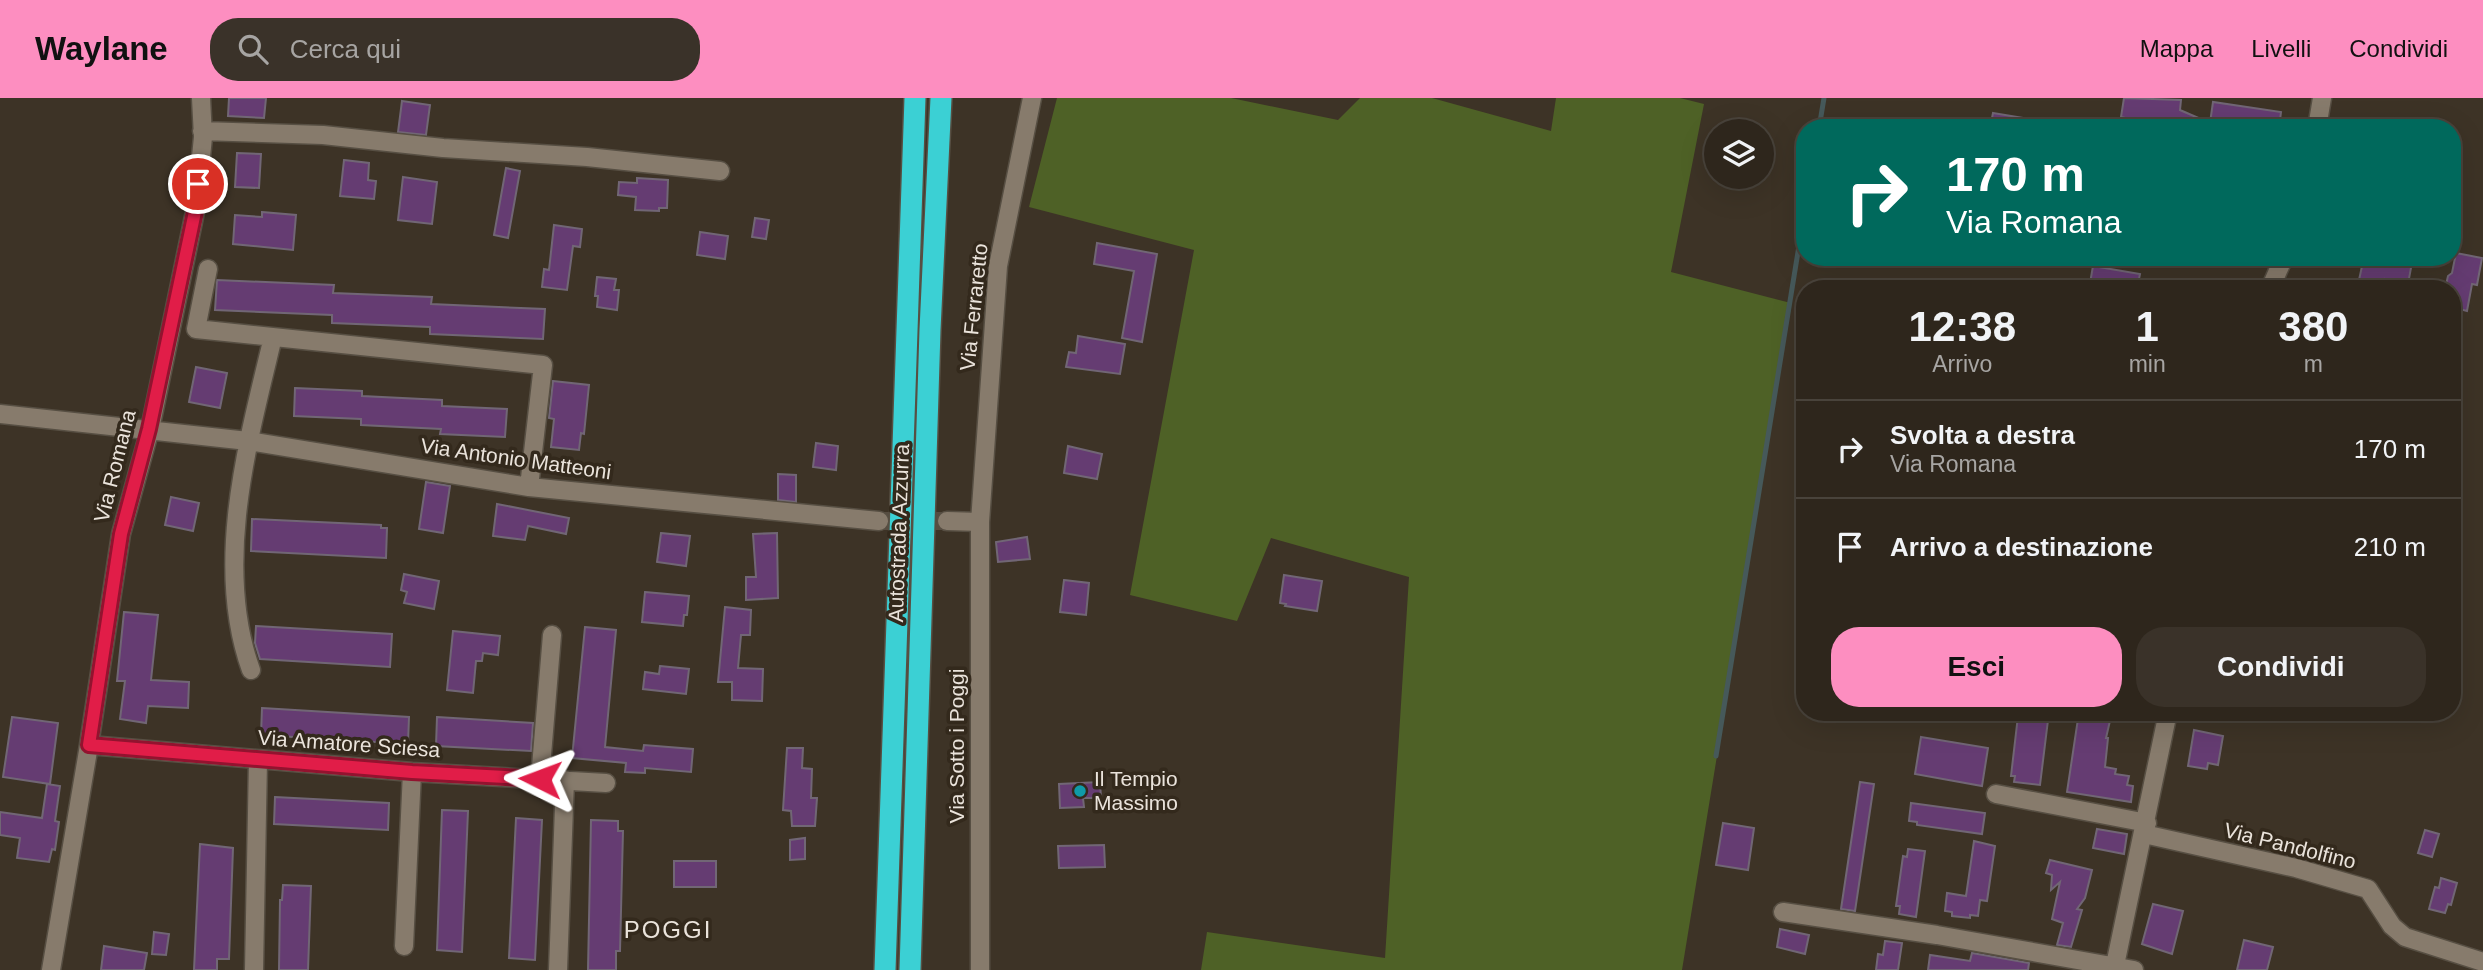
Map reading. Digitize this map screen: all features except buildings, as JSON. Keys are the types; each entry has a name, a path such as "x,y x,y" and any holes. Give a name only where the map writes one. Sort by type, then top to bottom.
{"highway":[{"name":"Autostrada Azzurra","path":"885,970 915,98"},
{"name":"Autostrada Azzurra","path":"910,970 930,330 941,98"}],"street":[{"name":"Via Romana","path":"51,970 121,534 149,429 196,207 202,131 201,98"},
{"name":"Via Ferraretto","path":"980,522 998,266 1032,98"},
{"path":"2318,119 2322,98"},
{"path":"202,131 323,135 443,148 587,157 720,171"},
{"path":"208,269 196,328 542,365 529,487"},
{"path":"251,670 241,643 236,595 237,518 248,441 273,337"},
{"name":"Via Antonio Matteoni","path":"0,414 248,441 529,487 879,521"},
{"path":"947,521 980,522"},
{"name":"Via Sotto i Poggi","path":"980,522 980,970"},
{"path":"540,779 552,635"},
{"path":"2115,968 2166,721"},
{"name":"Via Amatore Sciesa","path":"89,745 412,772 606,783"},
{"path":"254,970 258,760"},
{"path":"404,946 412,772"},
{"path":"558,970 565,780"},
{"name":"Via Pandolfino","path":"1996,794 2145,829 2368,889 2392,926 2405,937 2483,962"},
{"path":"1783,912 1937,935 2134,970"}],"green space":[{"path":"1057,98 1231,98 1338,120 1360,98 1432,98 1551,131 1556,98 1680,98 1704,104 1671,272 1791,303 1682,970 1201,970 1207,932 1385,958 1409,577 1271,538 1237,621 1130,595 1194,250 1029,207"}],"waterway":[{"path":"1820,119 1824,98"},
{"path":"1716,756 1796,264"}],"tunnel":[{"path":"879,521 947,521"}],"place":[{"name":"Il Tempio Massimo","path":"1080,791"}],"district":[{"name":"POGGI","path":"668,930"}],"route":[{"path":"198,184 196,207 149,429 121,534 89,745 412,772 540,779"}]}
